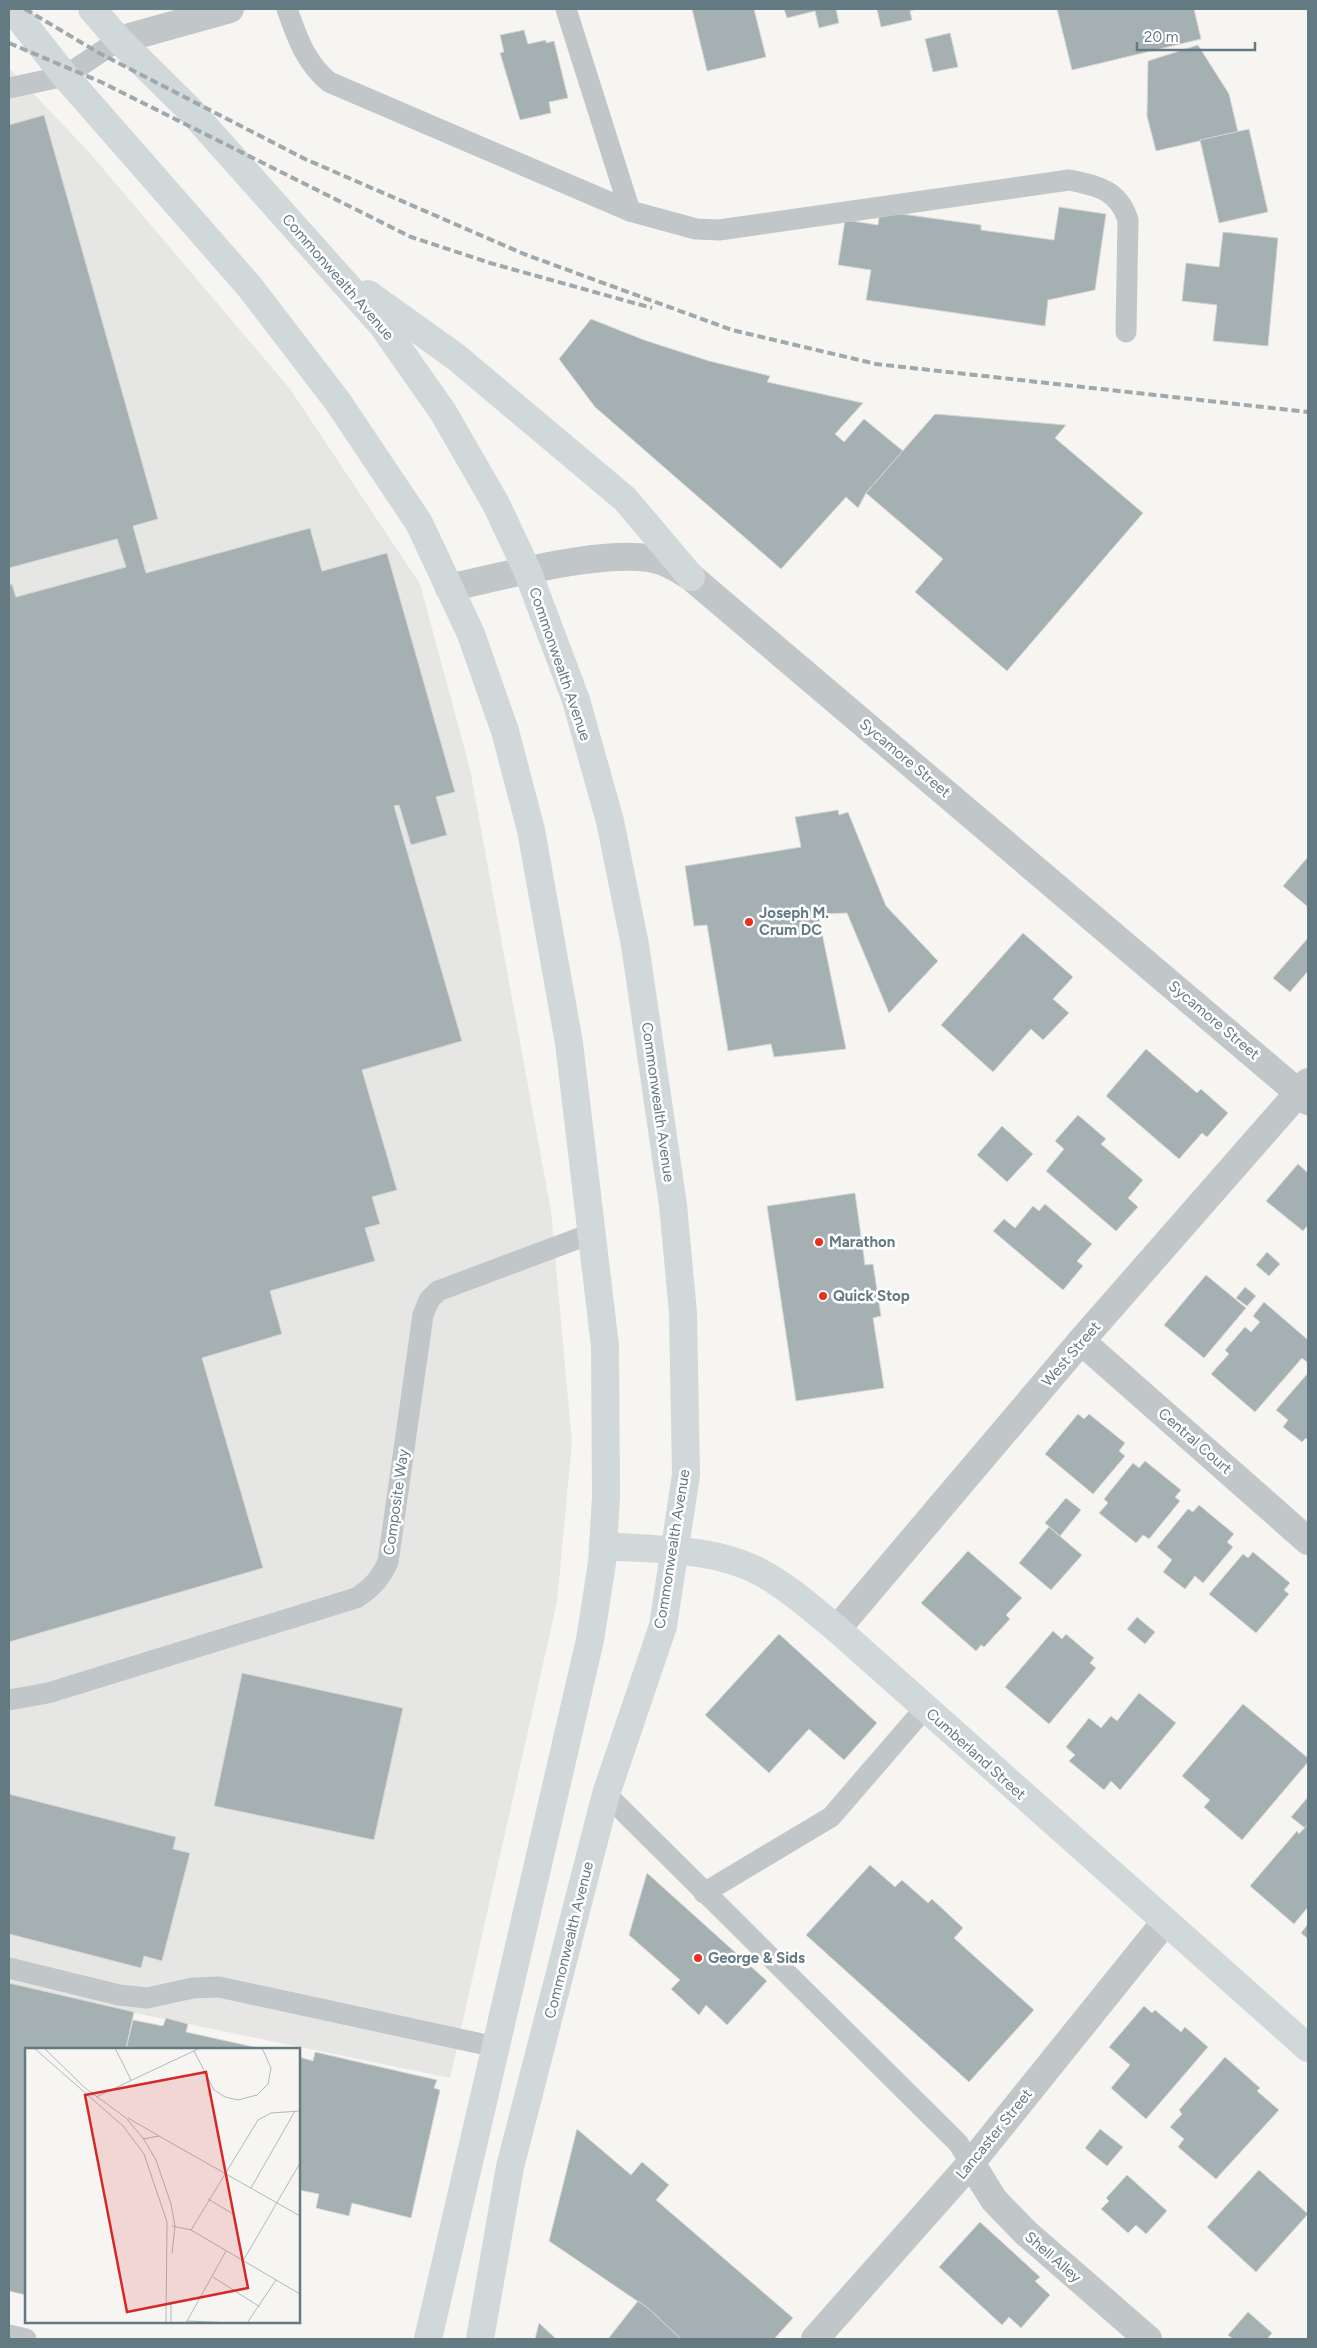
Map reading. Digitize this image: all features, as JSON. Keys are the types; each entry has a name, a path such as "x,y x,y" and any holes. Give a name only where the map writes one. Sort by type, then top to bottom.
{"main road":[{"path":"12,9 65,76 249,286 338,402 419,523 471,634 506,731 530,830 569,1044 605,1346 608,1439 603,1546 590,1640 428,2339"},
{"name":"Commonwealth Avenue","path":"92,9 119,40 192,112 382,325 443,412 496,504 526,570 576,700 610,821 635,944 673,1205 683,1313 686,1475 663,1626 606,1794 510,2167 480,2339"},
{"path":"333,269 456,357 625,499 691,577"},
{"name":"Cumberland Street","path":"603,1546 675,1551 721,1557 760,1572 780,1585 837,1629 1308,2048"}],"street":[{"path":"119,40 230,9"},
{"name":"Sycamore Street","path":"449,588 526,570 614,558 640,557 664,562 691,577 1305,1092"},
{"name":"West Street","path":"837,1629 1081,1341 1305,1092"},
{"name":"Central Court","path":"1081,1341 1308,1541"},
{"name":"Lancaster Street","path":"815,2339 971,2163 1165,1922"},
{"name":"Shell Alley","path":"971,2163 994,2200 1025,2232 1148,2339"}],"lane":[{"path":"287,9 300,46 316,70 329,82 630,211 696,229 719,230 1069,180 1105,189 1124,206 1128,220 1126,332"},
{"path":"566,9 630,211"},
{"path":"9,88 65,76 119,40"},
{"name":"Composite Way","path":"9,1700 48,1693 338,1604 356,1598 371,1589 381,1577 388,1562 423,1315 429,1300 438,1291 593,1233"},
{"path":"704,1893 830,1817 925,1708"},
{"path":"606,1794 704,1893 958,2142 971,2163"},
{"path":"9,1968 119,1995 146,1998 193,1988 219,1987 496,2047"},
{"path":"9,2335 26,2339"}],"shaded area":[{"path":"9,68 89,152 290,389 420,584 470,769 551,1211 572,1442 557,1602 450,2078 9,1987"}],"building":[{"path":"692,9 754,9 766,57 707,71"},
{"path":"784,9 836,9 839,23 819,28 815,11 787,18"},
{"path":"877,9 917,9 910,11 912,20 881,27"},
{"path":"1057,9 1194,9 1201,39 1072,70"},
{"path":"524,30 528,44 546,40 546,43 554,41 568,98 549,102 551,113 520,120 500,53 504,52 500,35"},
{"path":"950,33 958,67 933,72 925,39"},
{"path":"1198,45 1229,94 1238,132 1156,151 1147,116 1148,61"},
{"path":"44,115 158,519 133,526 146,573 310,528 322,571 387,553 455,792 436,797 447,835 411,845 399,805 394,806 462,1041 362,1070 397,1190 372,1197 380,1224 365,1228 375,1261 270,1291 282,1334 202,1358 263,1568 9,1642 9,585 12,584 16,597 126,567 117,539 9,568 9,125"},
{"path":"1249,129 1268,212 1219,223 1200,140"},
{"path":"1059,207 1106,214 1095,290 1048,300 1045,326 866,300 871,270 838,265 845,220 878,225 880,211 981,225 981,230 1054,240"},
{"path":"1223,232 1278,238 1268,346 1213,341 1217,305 1182,301 1186,263 1219,267"},
{"path":"591,319 644,340 709,361 770,376 767,382 863,403 835,434 844,442 864,419 903,451 866,493 858,508 846,497 781,569 595,407 559,359"},
{"path":"935,414 1066,425 1055,438 1143,513 1007,671 915,592 943,559 866,493"},
{"path":"838,810 839,815 848,812 886,906 938,961 889,1013 847,913 818,914 846,1049 774,1057 771,1044 728,1051 707,925 694,926 685,866 801,847 795,817"},
{"path":"1308,857 1308,907 1283,886"},
{"path":"1023,933 1073,977 1053,999 1069,1013 1043,1040 1031,1029 993,1072 941,1025"},
{"path":"1308,938 1308,971 1290,992 1273,978"},
{"path":"1146,1049 1197,1093 1201,1089 1228,1113 1207,1137 1202,1133 1179,1159 1106,1096"},
{"path":"1078,1115 1106,1139 1101,1144 1143,1180 1128,1198 1138,1207 1116,1231 1046,1171 1064,1149 1055,1141"},
{"path":"1002,1126 1033,1154 1007,1182 977,1155"},
{"path":"1298,1164 1308,1173 1308,1225 1303,1231 1266,1201"},
{"path":"855,1193 865,1265 873,1264 881,1316 873,1318 884,1388 796,1401 767,1206"},
{"path":"1045,1204 1092,1244 1077,1261 1083,1266 1063,1290 993,1231 1004,1219 1015,1228 1033,1206 1039,1211"},
{"path":"1267,1252 1280,1264 1269,1276 1256,1265"},
{"path":"1206,1275 1246,1308 1204,1358 1164,1325"},
{"path":"1245,1287 1256,1296 1247,1306 1236,1298"},
{"path":"1264,1302 1308,1340 1308,1363 1302,1358 1255,1412 1211,1374 1229,1354 1225,1350 1245,1327 1251,1332 1260,1322 1253,1316"},
{"path":"1308,1373 1308,1440 1306,1438 1302,1442 1283,1427 1288,1420 1276,1410"},
{"path":"1078,1414 1084,1419 1089,1414 1125,1443 1119,1451 1125,1456 1093,1494 1045,1454"},
{"path":"1145,1461 1181,1490 1175,1497 1180,1501 1149,1539 1143,1535 1136,1543 1099,1513 1108,1503 1104,1499 1133,1463 1139,1468"},
{"path":"1066,1498 1081,1510 1060,1536 1045,1523"},
{"path":"1199,1505 1234,1534 1227,1542 1233,1547 1203,1583 1195,1576 1185,1589 1163,1572 1172,1560 1157,1547 1188,1509 1193,1512"},
{"path":"1049,1527 1082,1555 1051,1590 1019,1563"},
{"path":"968,1551 1022,1598 1006,1615 1010,1619 984,1647 981,1645 976,1651 921,1603"},
{"path":"1253,1552 1290,1583 1284,1590 1289,1594 1256,1633 1209,1594 1243,1554 1248,1558"},
{"path":"1137,1617 1155,1632 1145,1644 1127,1629"},
{"path":"1053,1631 1062,1639 1066,1634 1094,1658 1090,1663 1096,1668 1049,1724 1005,1687"},
{"path":"779,1634 877,1723 844,1760 809,1729 769,1773 705,1715"},
{"path":"242,1673 403,1708 374,1840 214,1806"},
{"path":"1139,1693 1176,1723 1120,1790 1111,1781 1104,1790 1069,1761 1075,1755 1066,1747 1089,1718 1101,1728 1111,1716 1117,1721"},
{"path":"1243,1704 1308,1758 1308,1762 1242,1840 1204,1807 1210,1800 1182,1776"},
{"path":"9,1794 176,1837 173,1849 190,1853 162,1961 144,1956 141,1968 9,1934"},
{"path":"1308,1797 1308,1824 1305,1828 1291,1817"},
{"path":"1308,1824 1308,1907 1294,1924 1250,1886 1297,1831 1299,1834"},
{"path":"870,1865 895,1887 902,1880 928,1903 932,1899 963,1928 954,1938 1034,2010 969,2082 806,1935"},
{"name":"George & Sids","path":"647,1873 767,1981 727,2025 706,2005 699,2015 671,1989 680,1980 629,1935"},
{"path":"1308,1924 1308,1939 1301,1933"},
{"path":"9,1983 134,2012 126,2048 25,2048 25,2295 9,2291"},
{"path":"1144,2006 1152,2013 1155,2010 1181,2032 1185,2027 1208,2047 1146,2119 1111,2088 1130,2065 1109,2047"},
{"path":"166,2018 188,2024 186,2032 258,2048 126,2048 133,2020 163,2026"},
{"path":"315,2052 437,2080 434,2088 440,2090 411,2218 352,2203 349,2216 316,2208 319,2194 300,2190 300,2057 313,2061"},
{"path":"1225,2057 1260,2088 1257,2091 1279,2110 1216,2179 1178,2147 1184,2139 1170,2127 1182,2114 1179,2110"},
{"path":"577,2129 631,2175 642,2162 669,2185 656,2200 793,2318 774,2339 681,2339 649,2309 549,2241"},
{"path":"1100,2129 1123,2147 1107,2166 1085,2148"},
{"path":"1259,2170 1308,2214 1256,2272 1207,2227"},
{"path":"1127,2175 1167,2211 1146,2234 1136,2225 1128,2233 1101,2209 1109,2201 1106,2198"},
{"path":"980,2222 1040,2277 1035,2281 1050,2295 1021,2328 1009,2317 1002,2325 939,2267"},
{"path":"638,2301 649,2309 681,2339 608,2339"},
{"path":"1248,2312 1272,2333 1267,2339 1233,2339 1228,2335"},
{"path":"539,2323 556,2339 535,2339"}],"railway":[{"path":"25,9 99,53 305,159 524,254 732,330 876,364 1308,412"},
{"path":"9,43 101,82 411,237 490,263 652,308"}],"place":[{"name":"Joseph M. Crum DC","path":"749,922"},
{"name":"Marathon","path":"819,1242"},
{"name":"Quick Stop","path":"823,1296"},
{"name":"George & Sids","path":"698,1958"}]}
